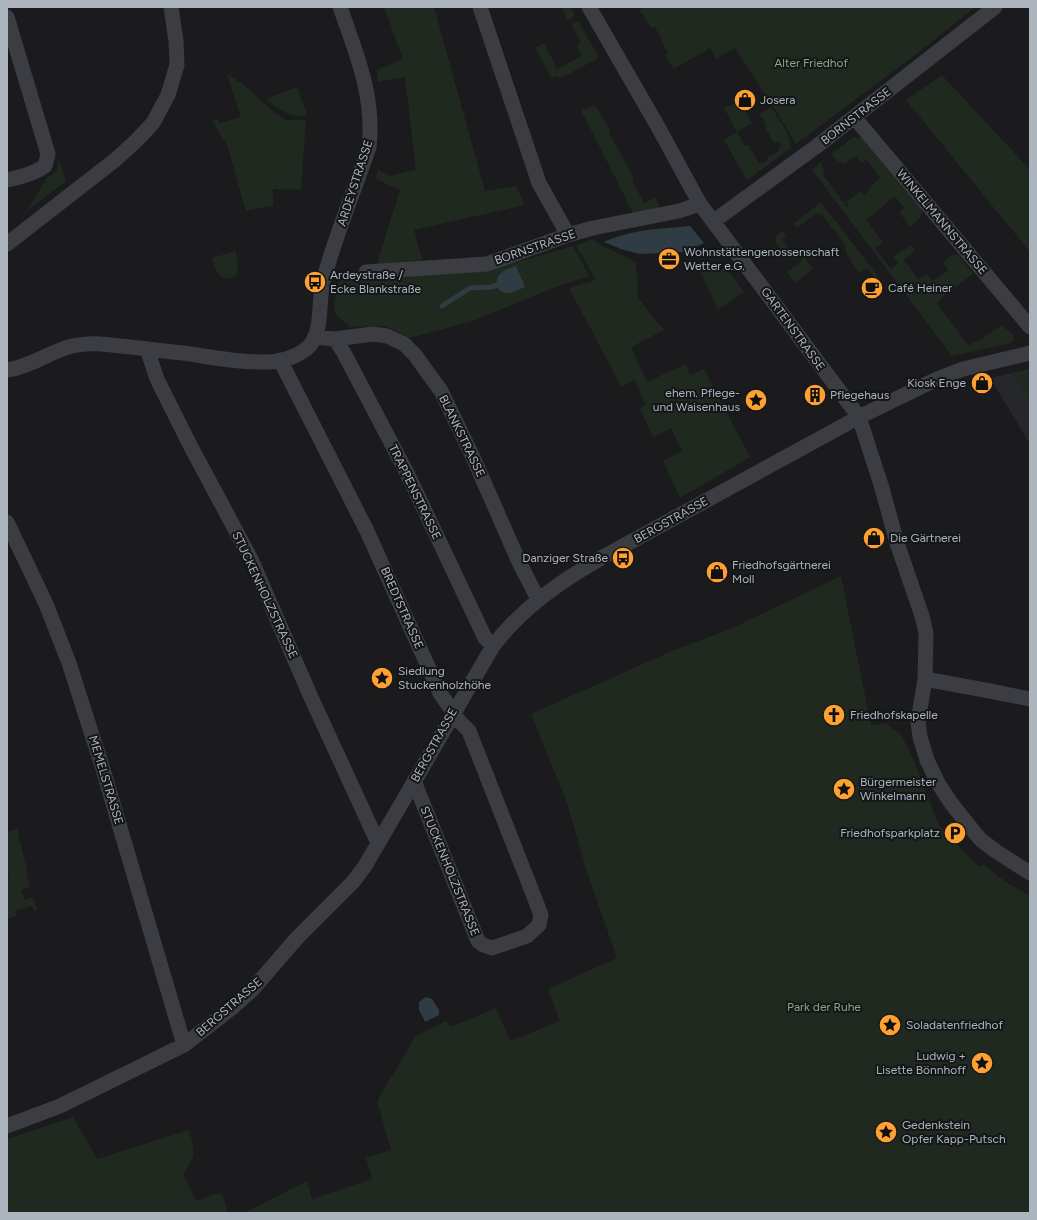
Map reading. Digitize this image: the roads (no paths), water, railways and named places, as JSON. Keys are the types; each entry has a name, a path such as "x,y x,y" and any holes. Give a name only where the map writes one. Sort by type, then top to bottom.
{"street":[{"path":"7,244 115,160 153,123 168,95 177,65 176,41 171,7"},
{"name":"ARDEYSTRASSE","path":"7,370 26,366 55,351 87,343 236,360 268,362 280,360 304,351 310,345 315,337 319,319 323,283 340,228 369,147 371,133 368,98 360,65 340,7"},
{"path":"480,7 539,183 568,235"},
{"name":"GARTENSTRASSE","path":"589,7 657,125 700,204 859,417 882,488 897,543 922,616 926,633 924,679 918,722 920,737 927,760 938,783 951,804 981,840 996,852 1030,873"},
{"name":"BORNSTRASSE","path":"714,221 854,117 995,7"},
{"path":"7,17 48,154 45,166 38,171 30,175 7,180"},
{"name":"WINKELMANNSTRASSE","path":"854,117 1030,327"},
{"name":"BORNSTRASSE","path":"366,272 487,264 568,235 593,228 688,209 700,204"},
{"name":"BLANKSTRASSE","path":"335,339 373,334 387,336 404,344 415,355 441,391 472,455 519,562 538,599"},
{"path":"315,337 335,339"},
{"name":"TRAPPENSTRASSE","path":"335,339 344,353 408,475 485,638 493,646"},
{"name":"STUCKENHOLZSTRASSE","path":"147,349 157,379 250,559 378,843"},
{"name":"BERGSTRASSE","path":"7,1126 60,1106 184,1046 233,1007 256,985 297,938 353,882 365,866 453,712 493,646 502,634 538,599 571,576 603,557 859,417 937,379 963,369 1030,353"},
{"name":"BREDTSTRASSE","path":"280,360 367,531 440,693 469,731 533,894 540,915 539,925"},
{"name":"MEMELSTRASSE","path":"7,522 46,604 69,663 102,766 184,1046"},
{"path":"924,679 990,690 1030,699"},
{"name":"STUCKENHOLZSTRASSE","path":"414,781 478,941 483,945 492,948 527,936 539,925"}],"waterway":[{"path":"442,306 470,288 491,287 501,284"}],"place":[{"name":"Josera","path":"745,100"},
{"name":"Wohnstättengenossenschaft Wetter e.G.","path":"669,259"},
{"name":"Ardeystraße / Ecke Blankstraße","path":"315,282"},
{"name":"Café Heiner","path":"872,288"},
{"name":"Kiosk Enge","path":"982,383"},
{"name":"Pflegehaus","path":"815,395"},
{"name":"ehem. Pflege- und Waisenhaus","path":"756,400"},
{"name":"Die Gärtnerei","path":"874,538"},
{"name":"Danziger Straße","path":"623,558"},
{"name":"Friedhofsgärtnerei Moll","path":"717,572"},
{"name":"Siedlung Stuckenholzhöhe","path":"382,678"},
{"name":"Friedhofskapelle","path":"834,715"},
{"name":"Bürgermeister Winkelmann","path":"844,789"},
{"name":"Friedhofsparkplatz","path":"955,833"},
{"name":"Soladatenfriedhof","path":"890,1025"},
{"name":"Ludwig + Lisette Bönnhoff","path":"982,1063"},
{"name":"Gedenkstein Opfer Kapp-Putsch","path":"886,1132"}],"park label":[{"name":"Alter Friedhof","path":"811,63"},
{"name":"Park der Ruhe","path":"824,1007"}]}
